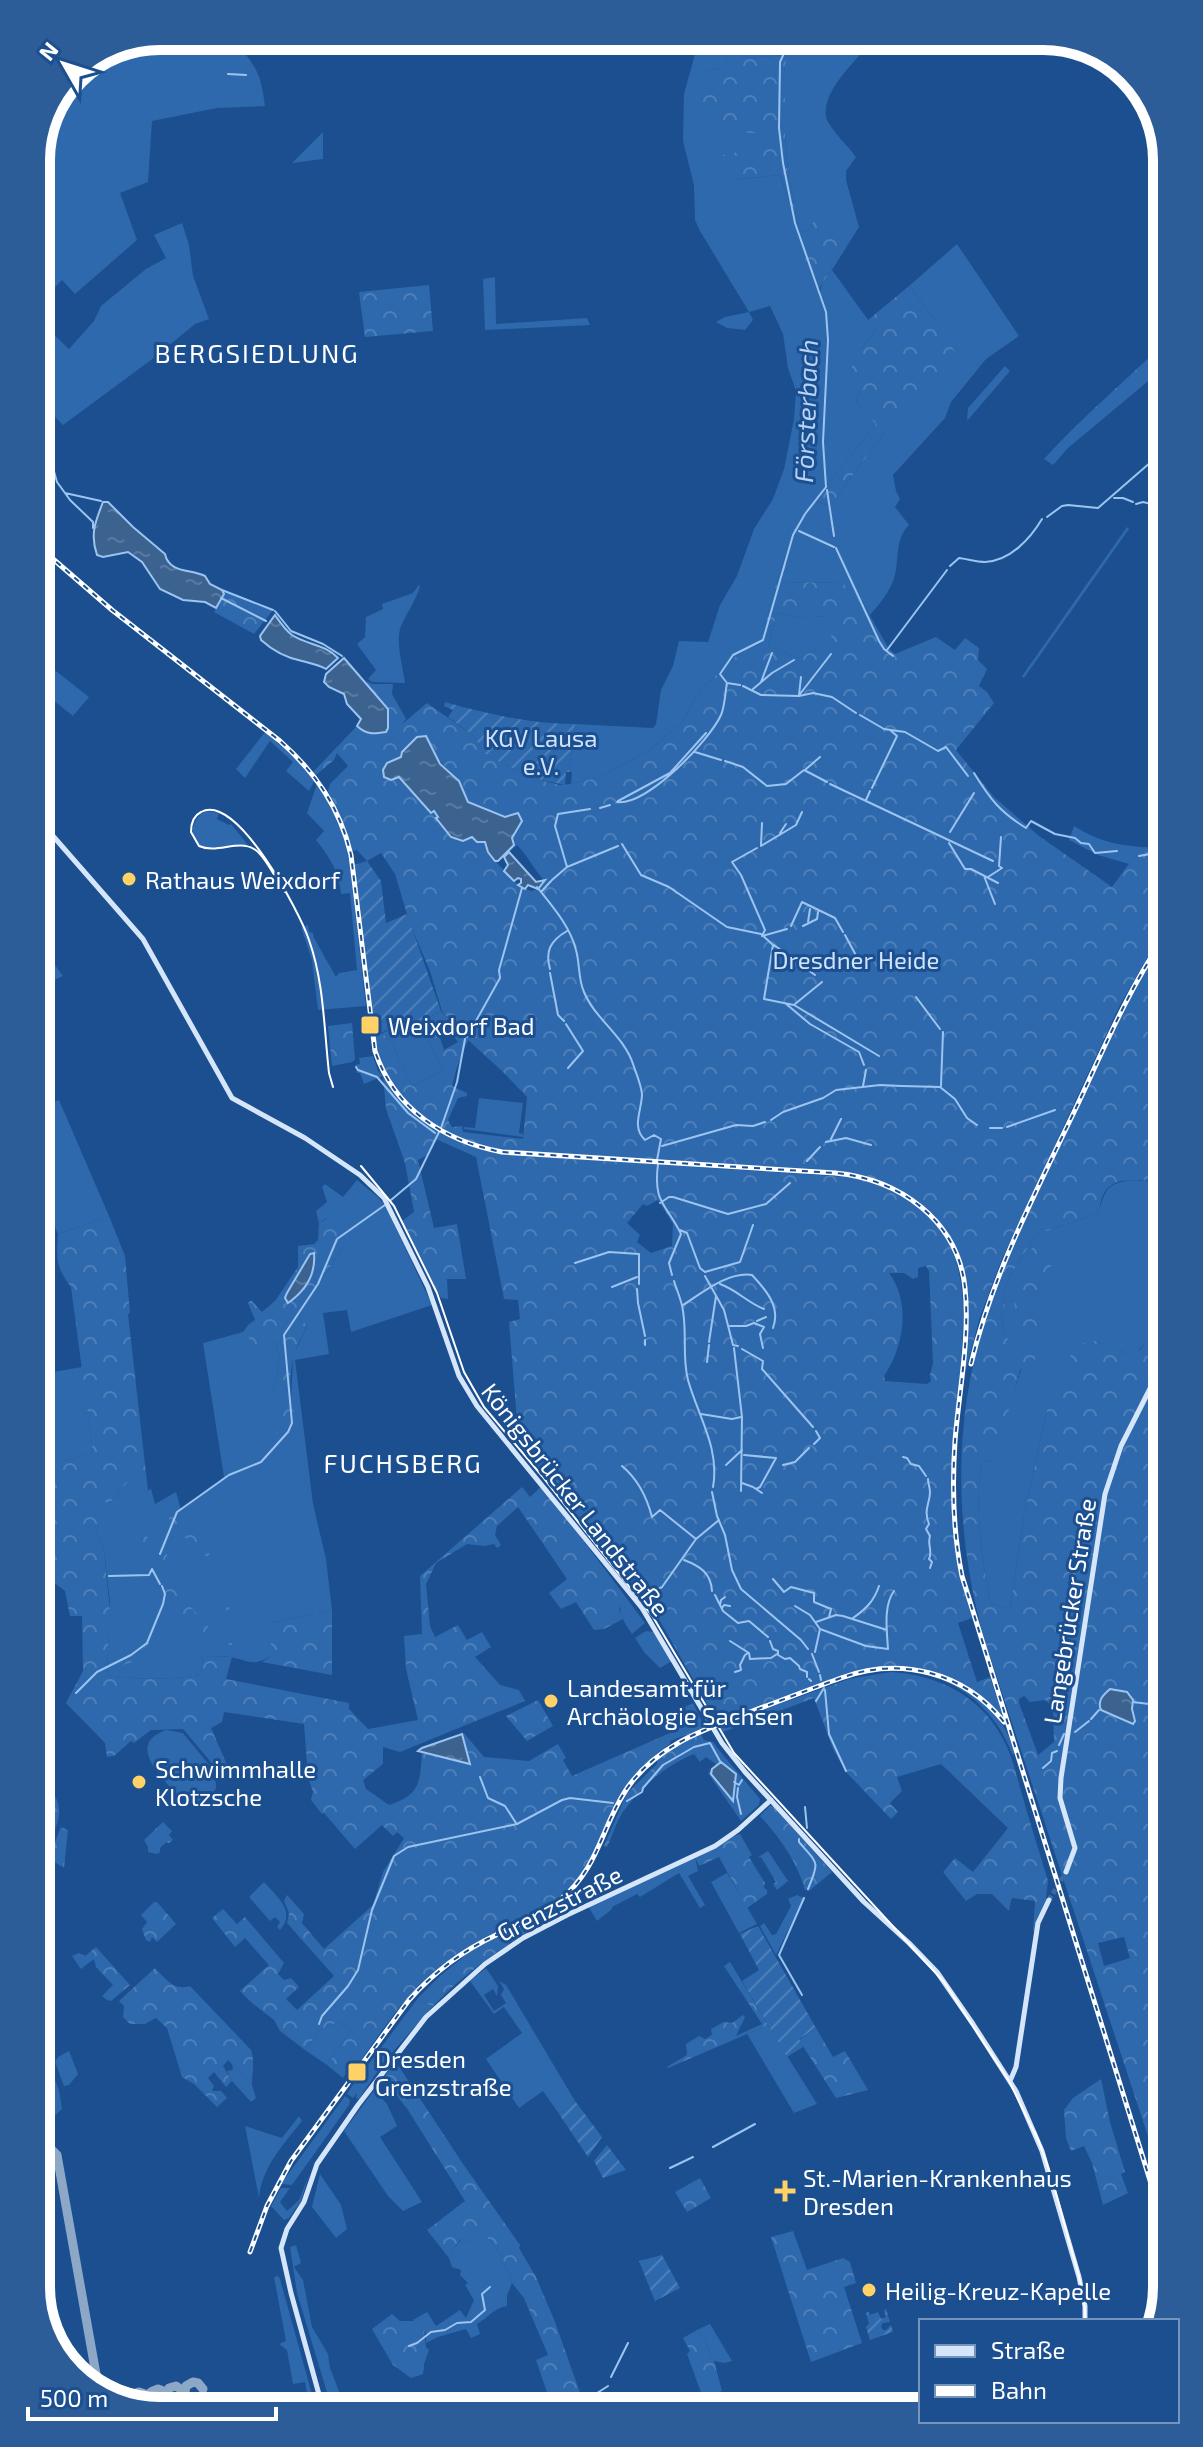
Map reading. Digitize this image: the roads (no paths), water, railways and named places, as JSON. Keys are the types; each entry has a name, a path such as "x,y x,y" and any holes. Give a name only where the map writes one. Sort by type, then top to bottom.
{"main road":[{"name":"Königsbrücker Landstraße","path":"50,833 143,939 232,1098 306,1139 360,1175 384,1198 428,1287 459,1376 477,1406 642,1608 722,1743 870,1909 937,1972 1010,2081 1039,2142 1084,2300 1085,2319"},
{"name":"Langebrücker Straße","path":"1066,1872 1075,1848 1062,1804 1060,1783 1108,1482 1121,1446 1153,1383"},
{"name":"Grenzstraße","path":"320,2397 282,2257 282,2244 287,2229 304,2202 319,2161 413,2032 467,1979 530,1934 715,1846 771,1800"},
{"path":"1010,2081 1016,2067 1038,1923 1049,1900"},
{"path":"1003,2071 1016,2067"}],"water":[{"path":"103,502 108,502 175,567 205,576 210,584 222,590 224,594 216,608 205,602 183,600 160,589 142,562 128,552 103,557 97,555 94,528"},
{"path":"275,615 292,635 338,658 326,669 291,658 270,647 260,636"},
{"path":"344,658 388,709 386,732 370,733 357,726 361,719 347,704 344,694 324,682 326,674"},
{"path":"426,736 440,764 459,781 468,802 505,817 518,813 522,821 512,838 514,845 498,861 488,852 485,842 477,842 472,837 463,841 451,837 434,811 431,813 399,777 391,780 384,777 383,770 387,763 401,757 417,737"},
{"path":"509,852 536,882 545,880 538,889 528,885 525,889 518,885 521,879 514,881 504,871 508,865 504,857"},
{"path":"314,1253 308,1281 288,1303 285,1298 287,1293 310,1254"},
{"path":"1110,1689 1127,1692 1133,1700 1133,1724 1101,1710 1100,1701"},
{"path":"462,1734 470,1764 418,1751 422,1748"},
{"path":"721,1762 736,1774 733,1801 711,1774 712,1769"}],"waterway":[{"name":"Försterbach","path":"617,802 644,794 660,783 691,755 714,726 722,711 727,683 720,674 733,655 763,640 793,535 826,487 823,442 828,340 826,312 795,223 783,163 779,128 780,62 786,50"},
{"path":"228,74 246,75"},
{"path":"1047,517 1062,506 1098,508 1153,460"},
{"path":"50,465 65,493 101,501"},
{"path":"827,490 834,536"},
{"path":"65,493 93,522 93,528"},
{"path":"1114,498 1133,502"},
{"path":"1136,504 1153,504"},
{"path":"950,566 959,558 985,562 1003,558 1025,541 1042,519"},
{"path":"799,531 834,547"},
{"path":"836,548 879,641 893,656"},
{"path":"887,650 947,570"},
{"path":"222,590 273,610"},
{"path":"221,598 266,621"},
{"path":"275,611 291,631 323,644 342,656"},
{"path":"761,682 772,653"},
{"path":"800,694 831,654"},
{"path":"753,689 794,660"},
{"path":"799,695 801,677"},
{"path":"727,683 740,685"},
{"path":"743,686 761,695 799,696 813,693 832,697 856,713"},
{"path":"860,715 884,729 905,732 938,751 946,747 968,776"},
{"path":"872,788 897,736 890,730"},
{"name":"Försterbach","path":"618,801 670,773 706,733"},
{"path":"695,752 721,760"},
{"path":"806,769 820,757"},
{"path":"725,761 743,767 767,786 786,784 804,770 827,782"},
{"path":"974,773 996,804 1026,828 1031,821 1055,834 1089,844 1095,853 1117,851"},
{"path":"830,784 993,861"},
{"path":"866,800 870,791"},
{"path":"950,832 974,793"},
{"name":"Försterbach","path":"600,808 610,805"},
{"name":"Försterbach","path":"552,880 567,867 555,826 558,814 590,809"},
{"path":"761,846 796,825 802,812"},
{"path":"761,845 762,823"},
{"path":"780,833 786,824"},
{"path":"988,877 1002,868 999,866 1001,837"},
{"path":"949,843 965,869 998,883"},
{"path":"622,844 641,875 669,887 727,927 761,934 773,945 764,999 794,1005 879,1056"},
{"path":"567,867 618,846"},
{"path":"757,848 732,862 741,875 765,930 762,936 787,929"},
{"path":"1139,856 1153,853"},
{"path":"984,876 995,904"},
{"name":"Försterbach","path":"541,892 551,881"},
{"path":"537,887 560,917 573,941 582,987 589,1002 629,1054 642,1094 639,1130 645,1140 654,1135 661,1139 657,1160"},
{"path":"467,1037 500,978 499,970 522,888"},
{"path":"791,926 802,902 835,918 843,932"},
{"path":"808,922 810,909"},
{"path":"803,926 817,919 818,912"},
{"path":"550,969 550,947 567,931"},
{"path":"845,935 859,961"},
{"path":"774,945 815,975"},
{"path":"550,973 558,1015 564,1021"},
{"path":"795,1004 822,982"},
{"path":"916,997 940,1029"},
{"path":"785,1003 810,1024 859,1052 864,1065"},
{"path":"566,1024 583,1051 568,1068"},
{"path":"941,1086 943,1032"},
{"path":"391,1200 416,1179 441,1128 457,1082 465,1039"},
{"path":"356,1067 377,1077 408,1113 435,1133"},
{"path":"863,1086 866,1070"},
{"path":"771,1120 836,1090 880,1085 940,1087 977,1125"},
{"path":"1007,1127 1055,1110"},
{"path":"831,1139 841,1119"},
{"path":"662,1146 736,1125 753,1126 765,1122"},
{"path":"990,1128 1002,1128"},
{"path":"826,1142 846,1138 871,1145"},
{"path":"807,1161 820,1147"},
{"path":"658,1164 659,1196 681,1234 669,1263 672,1275"},
{"path":"660,1203 673,1197 728,1214 766,1204 790,1183"},
{"path":"160,1554 177,1512 229,1475 261,1462 288,1432 292,1423 284,1335 318,1284 337,1239 385,1205"},
{"path":"680,1230 687,1233 700,1268 705,1272 740,1262 753,1225"},
{"path":"575,1263 609,1252 639,1254 639,1284"},
{"path":"683,1305 734,1276 752,1275 774,1306 773,1328"},
{"path":"705,1276 724,1310 733,1345 738,1346"},
{"path":"612,1287 637,1277"},
{"path":"674,1281 683,1311 688,1380 711,1445 713,1487"},
{"path":"720,1284 764,1309"},
{"path":"637,1289 645,1336"},
{"path":"709,1342 716,1296"},
{"path":"757,1321 766,1317"},
{"path":"730,1326 754,1323 764,1327 760,1334 763,1348"},
{"path":"645,1340 645,1345"},
{"path":"707,1362 709,1345"},
{"path":"734,1348 742,1417 741,1491"},
{"path":"742,1349 763,1361 762,1369 813,1427"},
{"path":"701,1414 732,1419 741,1417"},
{"path":"814,1444 820,1438 816,1431"},
{"path":"783,1465 795,1462 809,1448"},
{"path":"726,1465 742,1450"},
{"path":"744,1455 776,1458 756,1489"},
{"path":"903,1457 919,1466 926,1476"},
{"path":"622,1466 642,1490 652,1517 660,1510 696,1539"},
{"path":"928,1479 929,1524 926,1529 930,1536 930,1568"},
{"path":"742,1483 762,1493"},
{"path":"712,1492 732,1570 741,1589 808,1649"},
{"path":"656,1590 662,1587 696,1539 719,1520"},
{"path":"684,1560 704,1571 712,1591"},
{"path":"109,1576 149,1575 152,1569 160,1584"},
{"path":"773,1579 784,1592 791,1587 814,1593 814,1602 831,1609 829,1617"},
{"path":"76,1693 97,1672 147,1643 163,1604 165,1594 162,1586"},
{"path":"853,1618 869,1604 879,1586"},
{"path":"815,1652 820,1629 866,1646 888,1649 887,1611 894,1591"},
{"path":"715,1595 723,1611 738,1623 749,1621 768,1637"},
{"path":"720,1605 725,1597"},
{"path":"722,1608 724,1605 730,1606"},
{"path":"795,1606 810,1615 820,1629"},
{"path":"816,1622 836,1615 887,1630"},
{"path":"730,1641 749,1653 750,1659 771,1658 777,1654"},
{"path":"770,1641 778,1655 790,1658 807,1672 807,1677"},
{"path":"735,1672 741,1670 740,1665 748,1653"},
{"path":"812,1654 819,1672"},
{"path":"820,1675 821,1680"},
{"path":"816,1701 824,1688"},
{"path":"825,1690 829,1734 846,1771"},
{"path":"1133,1702 1153,1704"},
{"path":"1091,1719 1099,1710"},
{"path":"1075,1732 1089,1721"},
{"path":"1059,1745 1064,1734"},
{"path":"627,1801 642,1792 663,1765 694,1747 710,1743 721,1763"},
{"path":"1043,1768 1051,1761 1052,1753 1057,1751"},
{"path":"480,1777 488,1798 505,1806 516,1823"},
{"path":"734,1782 739,1785 742,1780"},
{"path":"738,1788 741,1814"},
{"path":"319,2024 358,1970 372,1910 394,1856 408,1847 517,1824 570,1798 613,1803"},
{"path":"805,1807 807,1828"},
{"path":"799,1839 815,1863 808,1889"},
{"path":"802,1995 779,1955 804,1898"},
{"path":"713,2147 755,2124"},
{"path":"670,2168 693,2157"},
{"path":"409,2346 431,2332 445,2330 457,2323 471,2322 485,2310 482,2294 490,2287"},
{"path":"611,2377 628,2343"},
{"path":"595,2397 608,2386"}],"tunnel":[{"path":"1049,1900 1066,1872"}],"tram line":[{"path":"285,892 264,858 254,849 239,845 199,846 191,832 196,816 201,812 216,811 232,820 265,858 280,882 293,906 309,940 318,972 333,1087"},
{"path":"361,1166 394,1206 437,1293 464,1372 484,1407 653,1617 734,1753 944,1982 1009,2081 1039,2142"},
{"path":"1035,2132 1054,2186 1077,2271 1085,2319"}],"railway":[{"path":"50,556 112,610 280,741 325,792 340,822 351,855 375,1051 395,1090 424,1119 460,1140 502,1152 859,1177 902,1194 921,1207 938,1223 951,1242 960,1264 966,1307 954,1475 955,1526 962,1576 1153,2190"},
{"path":"971,1364 991,1298 1016,1234 1115,1024 1153,955"},
{"path":"250,2252 267,2206 291,2161 409,2000 461,1955 560,1900 584,1874 628,1787 640,1772 667,1750 715,1725 818,1686 863,1672 886,1669 908,1669 950,1680 970,1691 1004,1722"}],"place":[{"name":"Rathaus Weixdorf","path":"129,879"},
{"name":"Weixdorf Bad","path":"370,1025"},
{"name":"Landesamt für Archäologie Sachsen","path":"551,1701"},
{"name":"Schwimmhalle Klotzsche","path":"139,1782"},
{"name":"Dresden Grenzstraße","path":"357,2072"},
{"name":"St.-Marien-Krankenhaus Dresden","path":"785,2191"},
{"name":"Heilig-Kreuz-Kapelle","path":"869,2290"}],"district":[{"name":"BERGSIEDLUNG","path":"257,352"},
{"name":"FUCHSBERG","path":"403,1462"}],"park label":[{"name":"KGV Lausa e.V.","path":"541,751"},
{"name":"Dresdner Heide","path":"856,959"}]}
